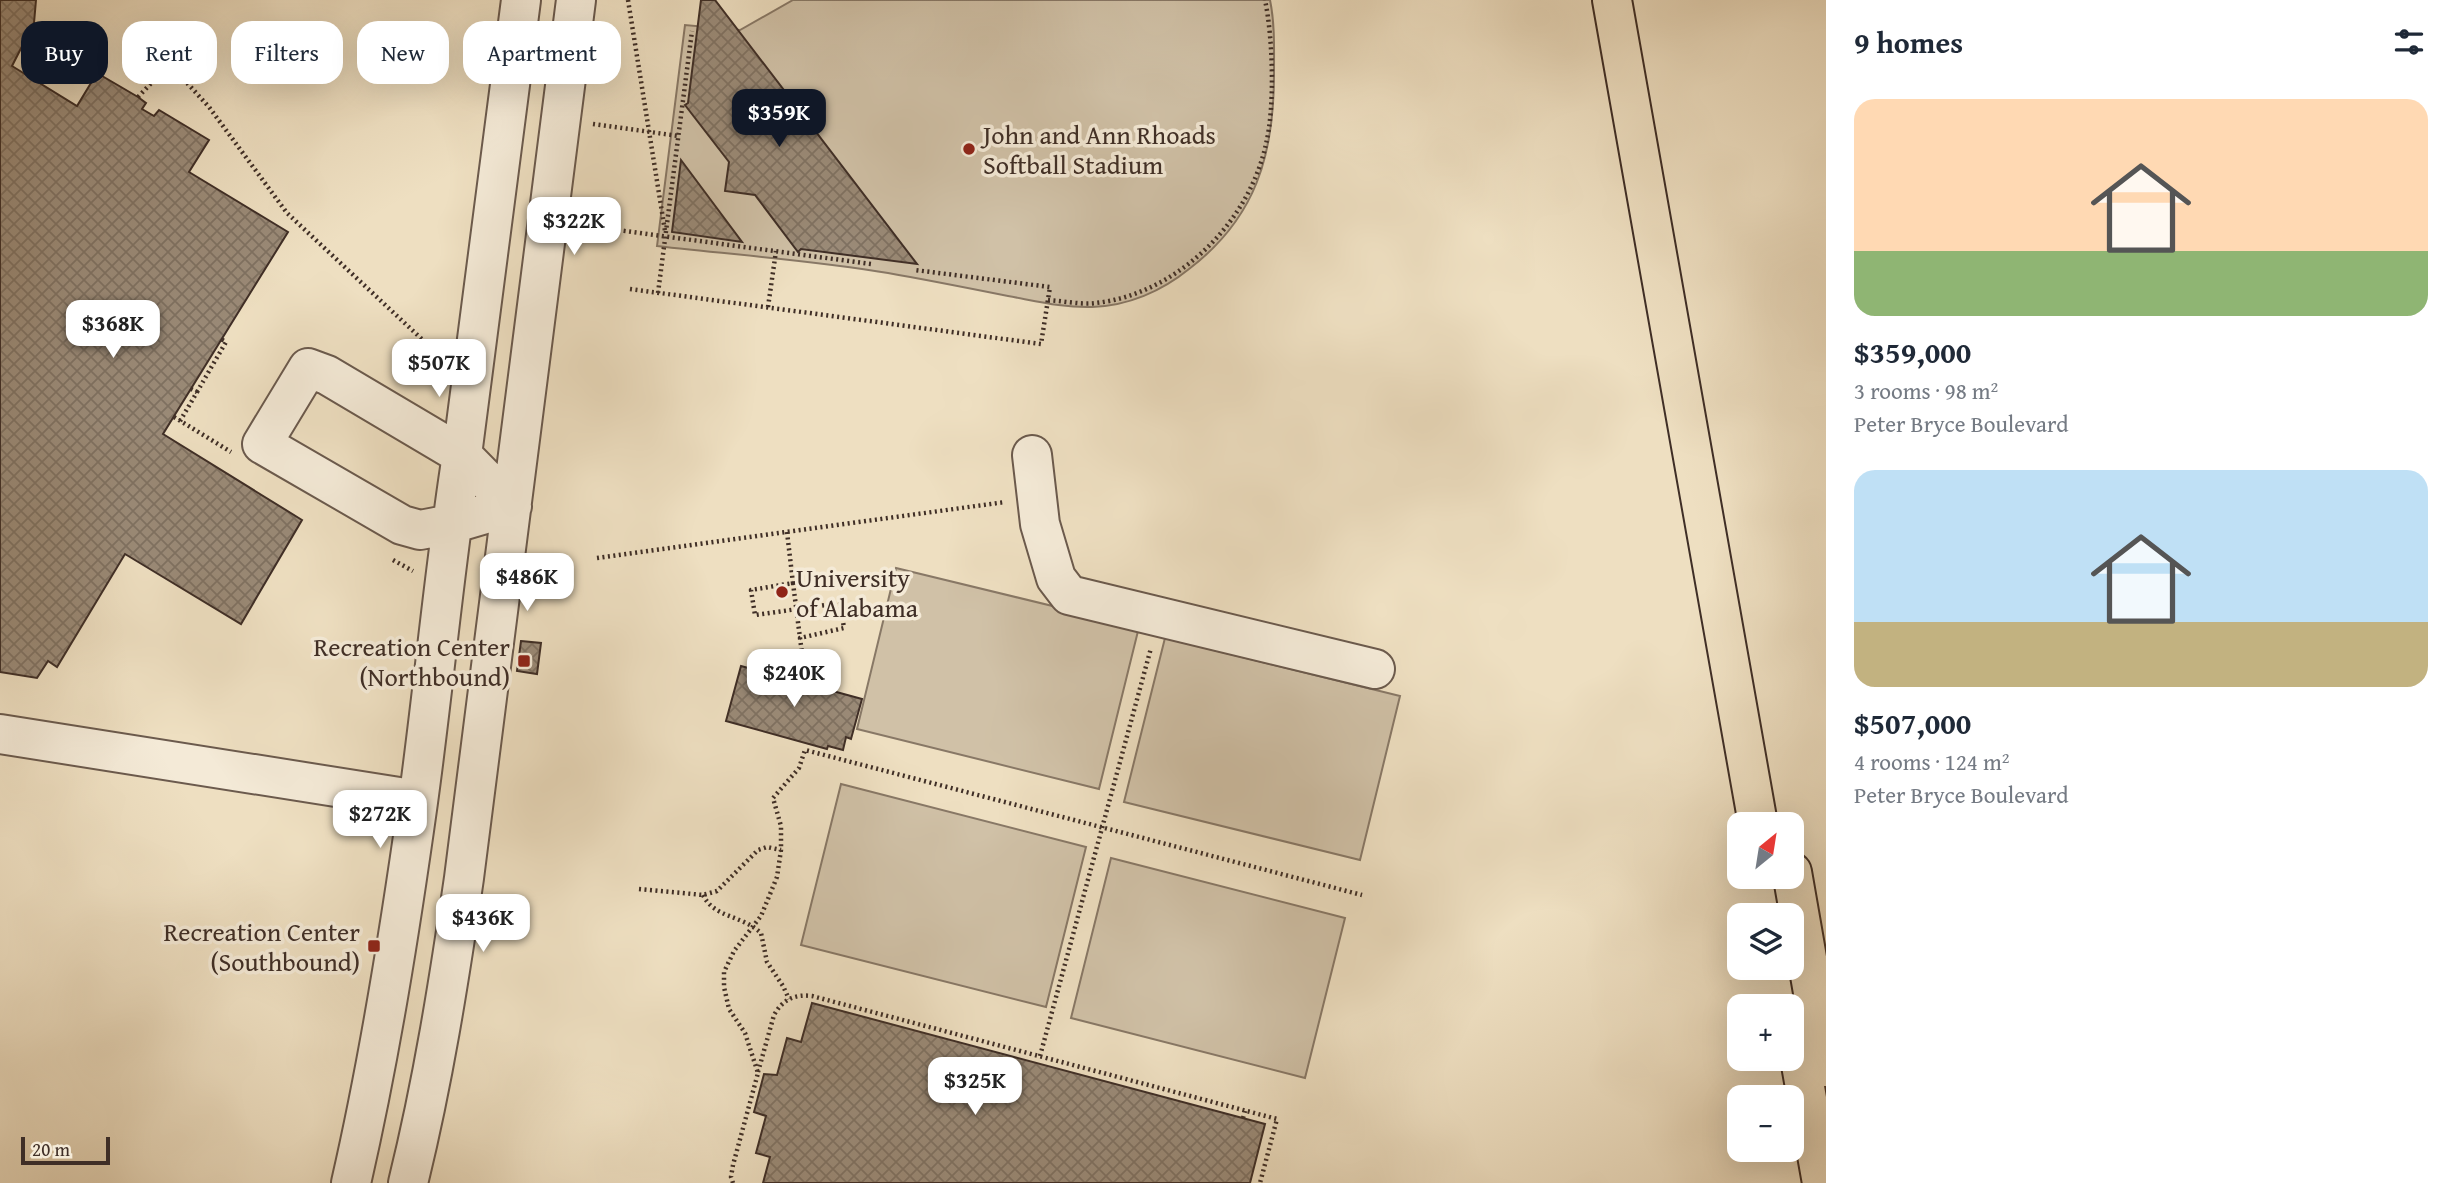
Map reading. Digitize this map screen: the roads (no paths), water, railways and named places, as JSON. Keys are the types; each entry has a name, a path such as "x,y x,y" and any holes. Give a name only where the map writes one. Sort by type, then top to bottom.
{"highway":[{"path":"1612,0 1756,812"},
{"path":"1639,0 1782,812"},
{"path":"1795,889 1826,1067"},
{"path":"1802,1071 1822,1183"}],"street":[{"path":"351,1183 383,1029 418,800 451,524 521,0"},
{"path":"408,1183 424,1119 447,998 576,0"},
{"path":"308,368 327,375 462,455 512,506 420,530 402,525 262,444 308,368"},
{"path":"1032,455 1040,524 1056,578 1069,595 1375,669"},
{"path":"0,734 418,800"}],"place":[{"name":"John and Ann Rhoads Softball Stadium","path":"969,149"},
{"name":"University of Alabama","path":"782,592"},
{"name":"Recreation Center (Northbound)","path":"524,661"},
{"name":"Recreation Center (Southbound)","path":"374,946"}]}
